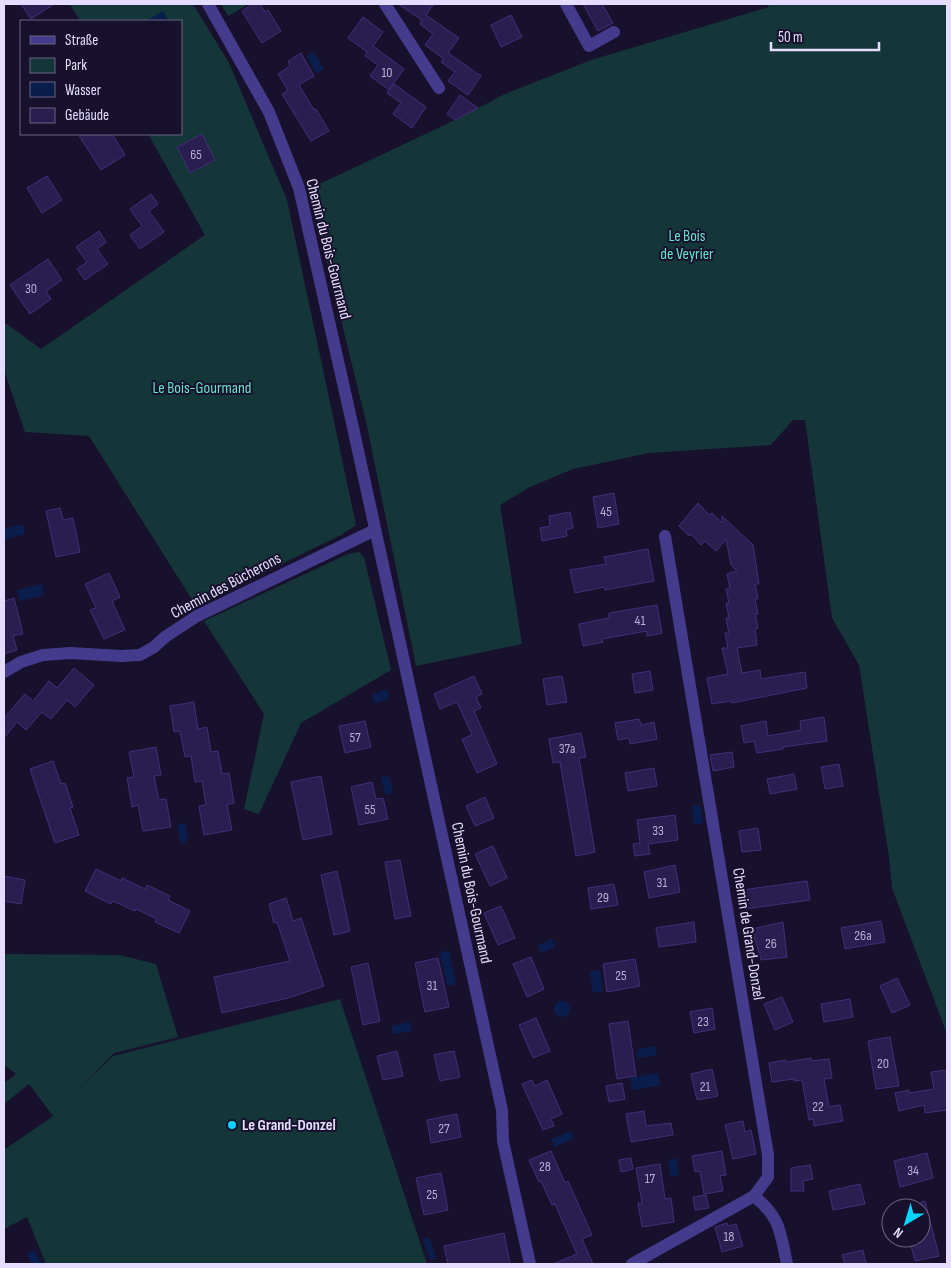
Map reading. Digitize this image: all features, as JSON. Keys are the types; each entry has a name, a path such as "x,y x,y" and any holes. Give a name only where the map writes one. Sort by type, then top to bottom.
{"street":[{"name":"Chemin du Bois-Gourmand","path":"208,4 269,112 299,188 502,1110 503,1142 530,1264"},
{"path":"385,4 439,88"},
{"path":"566,4 589,46 614,32"},
{"name":"Chemin des Bûcherons","path":"4,672 21,662 43,655 70,653 122,656 140,655 197,616 375,530"},
{"name":"Chemin de Grand-Donzel","path":"632,1264 754,1196 768,1177 768,1155 665,536"},
{"path":"754,1196 767,1206 776,1219 787,1264"}],"green space":[{"name":"Le Bois-Gourmand","path":"70,4 193,4 229,63 287,200 356,525 341,535 196,606 89,436 25,432 4,370 4,322 41,349 205,235 149,135 182,135 182,20 79,20"},
{"path":"221,4 249,4 228,16"},
{"name":"Le Bois de Veyrier","path":"767,4 947,4 947,1034 892,888 889,857 859,665 832,618 805,420 793,420 771,445 649,453 573,469 530,487 500,505 522,644 416,666 367,426 309,189 455,120 505,94 591,60 769,7"},
{"path":"359,552 364,557 391,670 301,723 259,814 244,809 264,714 204,621 348,554"},
{"name":"Le Grand-Donzel","path":"4,954 119,955 156,964 178,1037 114,1053 76,1093 113,1056 340,999 427,1264 46,1264 27,1217 4,1229 4,1150 53,1116 29,1084 4,1104 4,1083 16,1074 4,1065"}],"water":[{"path":"163,11 168,20 148,20"},
{"path":"314,52 324,69 316,73 307,56"},
{"path":"23,524 25,534 6,539 4,529"},
{"path":"41,584 44,595 20,601 17,590"},
{"path":"385,690 389,692 390,696 388,699 377,703 373,701 373,694"},
{"path":"389,776 393,792 389,795 385,794 381,778"},
{"path":"700,805 703,823 694,824 692,806"},
{"path":"185,823 188,839 184,843 180,840 177,825"},
{"path":"552,939 555,947 541,953 538,945"},
{"path":"449,951 456,984 447,986 440,952"},
{"path":"600,970 603,991 593,993 590,972"},
{"path":"559,1001 565,1001 570,1006 568,1015 559,1017 554,1012 554,1006"},
{"path":"410,1022 412,1031 394,1034 391,1030 392,1026"},
{"path":"655,1046 657,1055 639,1058 636,1054 638,1049"},
{"path":"658,1073 660,1085 632,1090 630,1078"},
{"path":"571,1131 574,1138 555,1147 551,1139"},
{"path":"677,1158 679,1175 671,1176 668,1160"},
{"path":"429,1237 436,1258 430,1260 423,1239"},
{"path":"35,1250 41,1264 32,1264 27,1254"}],"building":[{"path":"21,4 54,4 31,19"},
{"path":"253,4 260,4 265,12 268,10 281,31 262,43 242,11"},
{"path":"398,4 434,4 426,15 459,38 448,53 481,76 468,95 448,81 455,72 441,62 444,59 425,45 433,34 420,24 422,20"},
{"path":"583,4 602,4 613,23 598,31"},
{"path":"511,15 522,37 501,47 491,25"},
{"path":"363,17 383,32 373,46 404,69 389,90 370,76 378,65 365,56 367,52 348,38"},
{"path":"301,53 314,76 299,85 329,131 311,141 282,94 288,90 278,74 290,66 288,61"},
{"path":"394,84 426,107 412,128 393,114 401,103 387,93"},
{"path":"460,95 478,108 455,120 447,114"},
{"path":"202,134 215,160 190,173 177,147"},
{"path":"79,135 113,135 125,155 101,170"},
{"path":"47,176 62,200 42,213 27,188"},
{"path":"151,194 158,204 149,211 164,232 140,249 130,235 142,226 130,209"},
{"path":"99,231 106,242 97,249 108,264 85,280 77,269 87,262 76,247"},
{"path":"48,259 62,280 46,291 51,299 30,314 10,285"},
{"path":"614,493 619,524 598,528 593,497"},
{"path":"698,503 709,515 712,513 722,523 722,516 753,545 759,584 755,584 758,599 755,599 758,614 755,614 758,628 755,629 757,645 737,648 742,673 760,670 761,679 805,672 807,688 732,703 731,701 712,704 707,678 728,674 722,648 728,648 725,633 729,633 726,603 729,603 726,589 730,588 727,574 737,571 731,565 726,539 716,551 705,541 701,545 691,534 689,536 679,526"},
{"path":"60,508 63,520 73,518 80,552 56,557 46,511"},
{"path":"570,512 573,528 566,530 567,536 542,541 540,528 550,526 549,516"},
{"path":"648,549 654,581 605,590 604,587 575,593 570,570 606,564 604,557"},
{"path":"109,573 120,597 112,601 125,630 104,639 90,610 96,608 85,584"},
{"path":"14,598 23,634 13,636 17,650 4,654 4,601"},
{"path":"657,605 662,633 647,636 647,631 602,639 603,642 583,646 579,624 609,618 609,613"},
{"path":"74,668 94,685 75,707 67,700 51,719 42,712 26,730 17,722 4,738 4,718 25,694 33,701 49,681 57,688"},
{"path":"650,671 653,690 635,693 632,674"},
{"path":"474,676 482,694 476,697 481,708 474,711 497,764 477,773 462,739 472,735 457,702 440,709 434,694"},
{"path":"562,676 567,702 547,705 543,679"},
{"path":"194,702 198,729 207,727 211,752 218,751 222,774 229,773 234,803 227,805 232,830 204,835 199,806 206,805 202,781 195,782 191,756 185,757 180,731 174,732 170,706"},
{"path":"824,717 827,741 783,747 783,749 757,753 754,741 744,743 741,726 766,721 768,736 801,730 800,721"},
{"path":"639,719 641,725 654,722 657,739 630,744 629,738 618,740 615,723"},
{"path":"365,721 371,747 345,753 339,726"},
{"path":"581,733 586,757 579,758 595,852 576,856 560,762 553,763 549,739"},
{"path":"156,747 161,775 154,776 159,800 166,799 171,827 143,831 138,805 132,807 127,778 134,777 129,752"},
{"path":"732,752 734,767 713,771 710,755"},
{"path":"53,761 61,784 65,783 73,807 70,808 79,835 55,843 30,769"},
{"path":"839,764 843,786 825,789 821,767"},
{"path":"654,768 657,786 628,791 625,773"},
{"path":"794,774 797,789 770,794 767,779"},
{"path":"321,776 332,834 303,840 291,782"},
{"path":"372,782 376,799 383,798 388,819 359,825 351,787"},
{"path":"485,797 494,818 475,826 466,806"},
{"path":"675,815 678,840 648,844 650,854 635,856 633,844 640,843 637,820"},
{"path":"758,828 761,850 742,852 739,831"},
{"path":"493,846 507,878 490,886 475,854"},
{"path":"400,860 411,916 395,919 385,862"},
{"path":"675,865 680,892 649,898 644,872"},
{"path":"96,869 121,881 122,878 145,889 147,885 170,896 168,900 190,911 179,933 155,922 157,919 136,909 135,911 113,901 111,904 85,891"},
{"path":"337,871 350,931 334,935 321,875"},
{"path":"4,876 25,880 21,904 4,901"},
{"path":"807,881 810,900 745,909 742,890"},
{"path":"614,884 618,905 591,909 588,888"},
{"path":"286,898 293,921 301,918 324,986 288,998 222,1013 214,977 290,961 277,922 274,923 269,904"},
{"path":"501,906 515,938 498,945 484,913"},
{"path":"881,921 885,942 845,949 841,928"},
{"path":"694,922 696,942 659,947 656,928"},
{"path":"783,922 787,957 761,960 752,929"},
{"path":"531,957 544,989 527,997 513,964"},
{"path":"438,958 449,1007 425,1012 415,963"},
{"path":"635,959 640,986 607,992 603,964"},
{"path":"368,963 380,1021 363,1025 351,967"},
{"path":"897,978 910,1005 892,1013 880,986"},
{"path":"782,997 793,1022 775,1030 764,1004"},
{"path":"850,999 853,1017 824,1022 821,1004"},
{"path":"712,1008 715,1029 694,1033 690,1012"},
{"path":"536,1018 550,1051 533,1058 519,1025"},
{"path":"628,1021 636,1076 617,1079 609,1024"},
{"path":"890,1037 899,1086 876,1089 868,1041"},
{"path":"397,1051 403,1076 383,1080 377,1056"},
{"path":"454,1051 460,1077 440,1081 434,1055"},
{"path":"811,1058 812,1061 829,1059 832,1078 824,1079 829,1107 840,1105 843,1121 814,1126 813,1119 809,1120 802,1080 794,1081 794,1079 772,1082 769,1063"},
{"path":"712,1069 718,1096 697,1100 691,1074"},
{"path":"947,1070 947,1110 925,1113 924,1105 899,1111 895,1093 909,1090 909,1093 934,1089 931,1072"},
{"path":"532,1080 535,1086 547,1080 562,1114 551,1119 554,1126 543,1130 522,1084"},
{"path":"622,1083 625,1099 609,1102 606,1086"},
{"path":"644,1111 646,1126 671,1123 673,1135 631,1142 626,1114"},
{"path":"457,1114 461,1137 431,1143 427,1120"},
{"path":"743,1121 745,1132 751,1130 756,1154 733,1159 725,1125"},
{"path":"551,1151 565,1183 568,1181 592,1235 582,1239 593,1264 553,1264 577,1254 555,1204 552,1205 529,1160"},
{"path":"722,1151 726,1175 720,1176 723,1191 704,1194 700,1171 695,1172 692,1156"},
{"path":"927,1153 933,1178 900,1187 894,1161"},
{"path":"631,1158 633,1169 621,1172 619,1160"},
{"path":"660,1164 665,1199 671,1198 674,1222 642,1227 638,1203 642,1203 636,1168"},
{"path":"810,1165 813,1179 803,1181 804,1191 791,1191 791,1168"},
{"path":"441,1173 448,1210 424,1215 416,1178"},
{"path":"860,1184 865,1204 833,1210 829,1191"},
{"path":"706,1195 709,1208 695,1210 693,1197"},
{"path":"727,1223 728,1226 736,1224 743,1246 722,1252 715,1227"},
{"path":"931,1225 939,1256 915,1261 912,1248 931,1248"},
{"path":"504,1233 510,1264 448,1264 444,1246"},
{"path":"863,1250 866,1264 845,1264 842,1255"}],"place":[{"name":"Le Grand-Donzel","path":"232,1125"}]}
